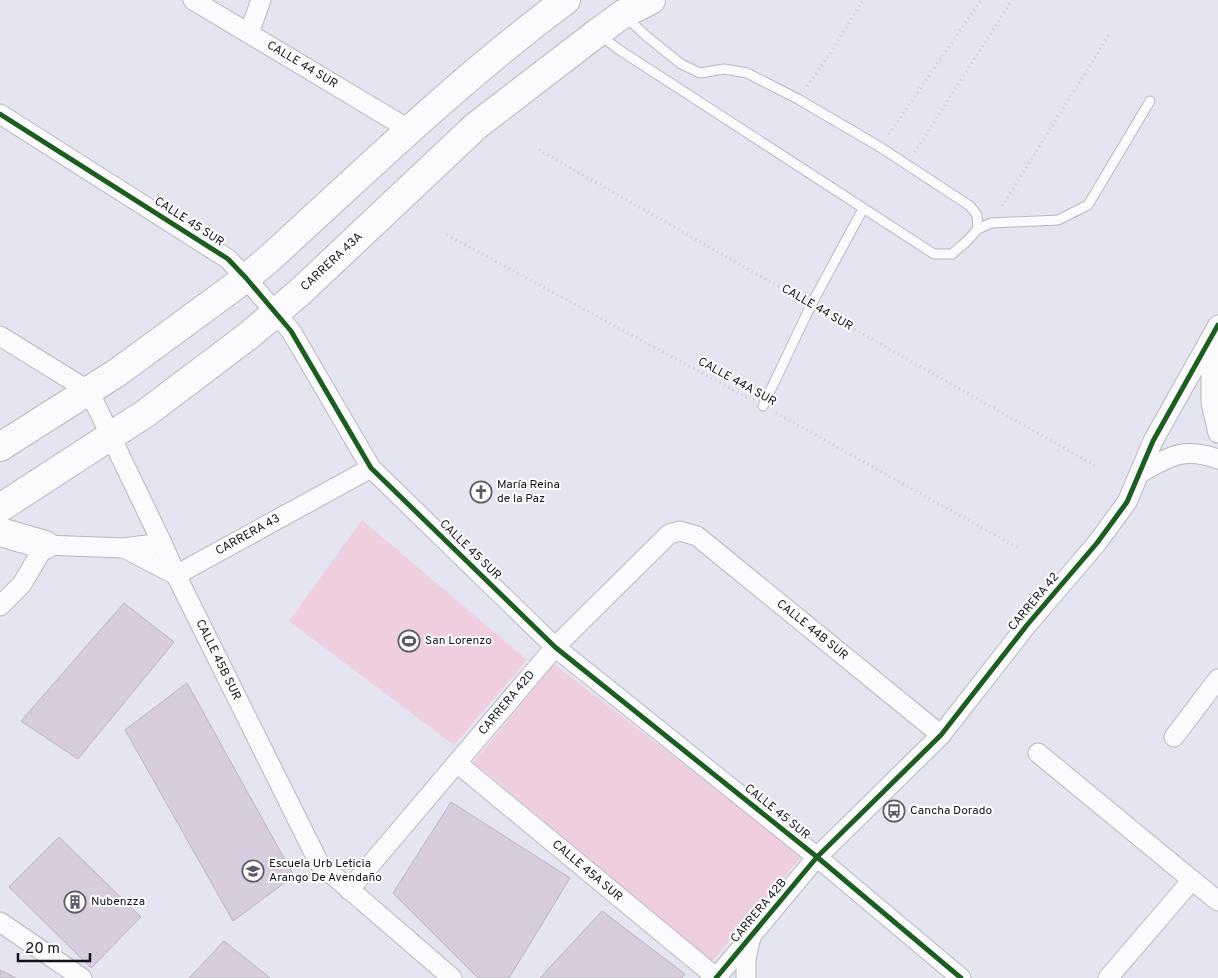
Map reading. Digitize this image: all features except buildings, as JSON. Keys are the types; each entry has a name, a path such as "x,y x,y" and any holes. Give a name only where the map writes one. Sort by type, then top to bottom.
{"main road":[{"path":"0,447 89,391 246,278 410,130 523,32 566,0"},
{"name":"CARRERA 43A","path":"0,508 153,407 248,336 276,313 476,126 623,14 651,0"},
{"path":"0,532 45,545"}],"street":[{"name":"CALLE 44 SUR","path":"193,0 410,130"},
{"path":"249,33 262,0"},
{"name":"CALLE 45 SUR","path":"0,114 228,259 292,331 371,468 555,647 817,857 961,978"},
{"path":"1215,331 1210,372 1211,403 1218,433"},
{"name":"CARRERA 42","path":"817,857 941,735 1027,625 1097,543 1127,502 1153,441 1215,331"},
{"path":"0,336 89,391"},
{"name":"CALLE 45B SUR","path":"89,391 176,575 319,863 452,978"},
{"path":"1140,473 1170,456 1191,453 1218,459"},
{"name":"CARRERA 43","path":"176,575 371,468"},
{"name":"CARRERA 42D","path":"349,890 555,647 669,534 680,530"},
{"name":"CALLE 44B SUR","path":"680,530 697,536 941,735"},
{"path":"0,606 22,584 45,545 124,548 162,543"},
{"path":"124,548 176,575"},
{"path":"1174,737 1218,679"},
{"path":"1038,753 1218,901"},
{"name":"CALLE 45A SUR","path":"456,763 717,978"},
{"name":"CARRERA 42B","path":"717,978 817,857"},
{"path":"1108,978 1192,880"},
{"path":"0,922 82,978"},
{"path":"746,978 746,959 751,935"}],"lane":[{"path":"623,14 645,35 681,64 700,72 724,69 747,72 798,99 880,147 970,206 977,215 978,229"},
{"path":"597,33 618,49 934,254 952,254 978,229 991,224 1058,220 1088,205 1150,101"},
{"path":"762,406 811,305 863,209"}],"path":[{"path":"798,99 829,55 863,0"},
{"path":"880,147 981,0"},
{"path":"906,165 1012,0"},
{"path":"991,224 1109,36"}],"shaded area":[{"name":"San Lorenzo","path":"362,520 527,660 454,745 289,621"},
{"path":"554,664 802,856 712,961 474,762"}],"cycle path":[{"path":"0,114 228,259 291,331 371,468 555,647 817,857 961,978"},
{"path":"716,978 817,857 941,735 1027,625 1097,543 1127,502 1153,441 1218,325"}],"place":[{"name":"María Reina de la Paz","path":"481,492"},
{"name":"San Lorenzo","path":"409,641"},
{"name":"Cancha Dorado","path":"894,811"},
{"name":"Escuela Urb Leticia Arango De Avendaño","path":"253,871"},
{"name":"Nubenzza","path":"75,902"}]}
